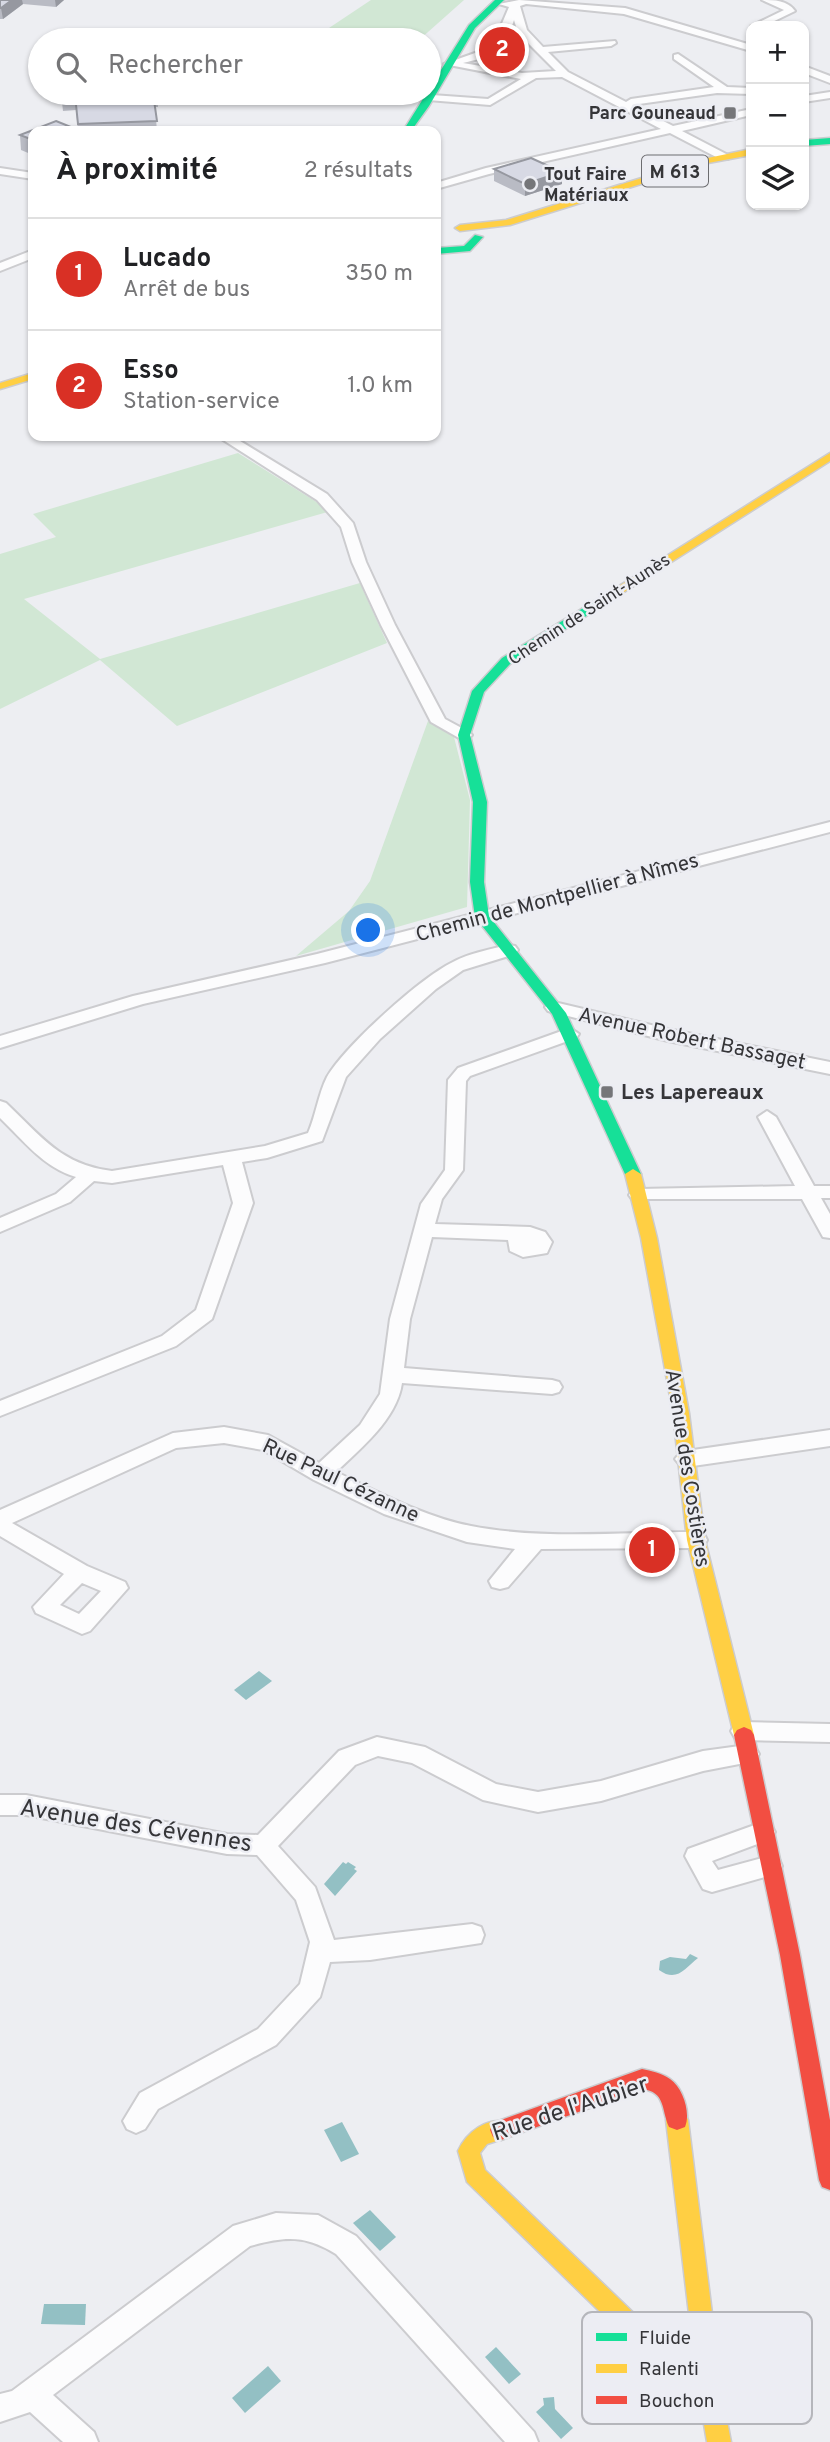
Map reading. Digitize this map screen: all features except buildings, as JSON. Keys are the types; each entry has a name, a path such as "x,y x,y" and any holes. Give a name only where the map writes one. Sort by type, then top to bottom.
{"street":[{"path":"441,80 473,25 513,2 553,1 625,10 746,46"},
{"path":"768,21 790,11 787,7 771,1"},
{"path":"513,2 522,31 564,74 724,157"},
{"path":"449,64 492,54 505,39 513,2"},
{"path":"725,40 746,31"},
{"path":"539,50 611,43"},
{"path":"678,57 724,90"},
{"path":"449,64 533,77 564,74"},
{"path":"809,71 829,79"},
{"path":"441,99 490,102 533,77"},
{"path":"631,102 724,90 746,91"},
{"path":"809,98 830,95"},
{"path":"411,126 427,105"},
{"path":"441,185 486,171 746,113"},
{"path":"809,143 830,141"},
{"name":"M 613","path":"507,223 447,226 478,237 507,223 724,157 746,153"},
{"path":"0,172 28,175"},
{"path":"441,251 468,249 475,246 478,237"},
{"path":"0,267 28,256"},
{"path":"0,386 28,378"},
{"path":"231,441 322,497 348,526 359,562 388,625 439,722 464,735 480,802 477,882 482,917"},
{"name":"Chemin de Saint-Aunès","path":"464,735 478,691 506,661 830,456"},
{"name":"Chemin de Montpellier à Nîmes","path":"0,1041 139,1000 319,959 830,827"},
{"name":"Avenue des Costières","path":"482,917 554,1007 570,1034 634,1175 681,1413 696,1540 745,1742 790,1955 830,2180"},
{"path":"0,1107 9,1125 60,1165 88,1176 112,1177 267,1152 315,1137 325,1118 337,1076 367,1042 421,993 457,967 509,950"},
{"name":"Avenue Robert Bassaget","path":"554,1007 668,1035 830,1068"},
{"path":"321,1474 367,1430 390,1395 400,1319 433,1197 449,1184 454,1170 457,1080 464,1072 570,1034"},
{"path":"767,1116 830,1232"},
{"path":"0,1409 169,1341 205,1314 243,1203 231,1158"},
{"path":"0,1226 62,1198 88,1176"},
{"path":"639,1195 830,1192"},
{"path":"425,1230 522,1235"},
{"path":"394,1375 552,1387"},
{"name":"Rue Paul Cézanne","path":"0,1519 173,1441 224,1435 268,1443 321,1474 392,1508 467,1534 534,1542 696,1540"},
{"path":"687,1459 830,1435"},
{"path":"0,1526 79,1572"},
{"path":"500,1581 534,1542"},
{"path":"263,1845 347,1758 377,1746 417,1754 491,1793 538,1802 601,1791 703,1761 745,1742 830,1733"},
{"name":"Avenue des Cévennes","path":"0,1805 26,1805 227,1844 263,1845 306,1894 322,1942 311,1989 267,2037 149,2101 136,2122"},
{"path":"763,1832 696,1856 712,1882 770,1866"},
{"path":"319,1952 370,1949 472,1935"},
{"name":"Rue de l'Aubier","path":"616,2312 475,2175 469,2151 480,2137 642,2079 659,2080 668,2087 674,2098 700,2312"},
{"path":"0,2408 19,2403 243,2235 276,2226 318,2228 346,2245 524,2442"},
{"path":"31,2394 84,2442"},
{"name":"Rue de l'Aubier","path":"716,2424 719,2442"}],"green space":[{"path":"371,0 464,0 432,28 329,28"},
{"path":"238,453 331,511 24,599 100,659 360,583 387,643 177,726 100,660 0,709 0,554 56,537 33,514"},
{"path":"428,721 454,737 470,800 467,907 296,956 349,911 370,881"}],"water":[{"path":"259,1671 272,1681 246,1700 234,1690"},
{"path":"343,1862 356,1867 354,1869 357,1871 335,1896 324,1884"},
{"path":"690,1954 698,1958 680,1973 671,1975 659,1970 660,1961 670,1957 686,1959"},
{"path":"342,2122 359,2154 341,2162 324,2130"},
{"path":"370,2210 396,2237 380,2251 353,2223"},
{"path":"44,2304 86,2304 85,2325 41,2324"},
{"path":"496,2347 521,2374 509,2384 485,2357"},
{"path":"268,2366 281,2381 245,2413 232,2398"},
{"path":"554,2397 555,2409 573,2428 561,2439 536,2412 544,2405 543,2398"}],"traffic: fast":[{"path":"441,79 472,27 500,0"},
{"path":"411,126 426,105"},
{"path":"809,143 830,141"},
{"path":"441,251 467,249 478,237"},
{"path":"606,598 506,661 478,691 464,735 480,802 477,882 482,917 559,1013 633,1174"}],"traffic: slow":[{"path":"460,228 507,223 706,161 746,153"},
{"path":"0,386 28,378"},
{"path":"606,598 830,456"},
{"path":"633,1174 649,1238 681,1413 696,1540 744,1735"},
{"path":"677,2120 700,2312"},
{"path":"501,2130 480,2137 469,2151 475,2175 616,2312"},
{"path":"716,2424 719,2442"}],"traffic: jam":[{"path":"744,1735 790,1955 830,2180"},
{"path":"501,2130 642,2079 664,2086 672,2097 677,2120"}],"place":[{"name":"Esso","path":"502,50"},
{"name":"Parc Gouneaud","path":"730,113"},
{"name":"Tout Faire Matériaux","path":"530,184"},
{"name":"Les Lapereaux","path":"607,1092"},
{"name":"Lucado","path":"652,1550"}]}
